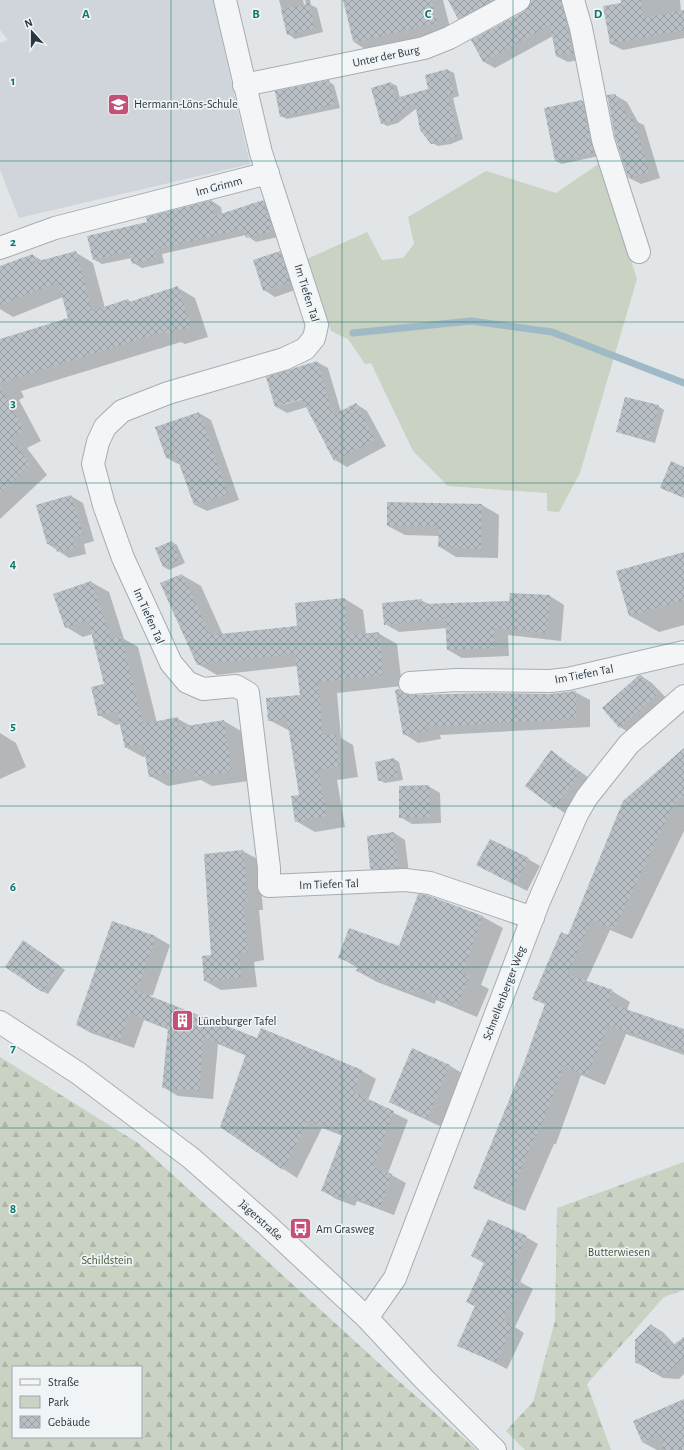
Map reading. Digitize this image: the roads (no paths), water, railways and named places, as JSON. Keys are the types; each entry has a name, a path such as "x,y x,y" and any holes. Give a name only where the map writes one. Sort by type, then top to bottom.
{"street":[{"path":"225,0 244,85 268,173"},
{"name":"Unter der Burg","path":"244,85 424,48 449,38 519,0"},
{"path":"574,0 603,140 639,252"},
{"name":"Im Grimm","path":"0,248 55,228 268,173"},
{"name":"Im Tiefen Tal","path":"268,173 317,325 314,338 306,349 284,359 168,394 122,411 104,427 98,442 93,464 104,505 123,558 171,664 176,671 187,682 203,689 236,686 248,693 269,868 269,886 405,880 430,883 533,918"},
{"name":"Im Tiefen Tal","path":"410,683 456,680 568,680 684,652"},
{"name":"Schnellenberger Weg","path":"367,1318 395,1278 533,918 569,832 587,797 629,744 684,696"},
{"name":"Jägerstraße","path":"0,1022 78,1073 191,1158 266,1224 367,1318 423,1378 495,1450"}],"waterway":[{"path":"353,333 471,321 552,332 684,383"}],"place":[{"name":"Hermann-Löns-Schule","path":"118,104"},
{"name":"Lüneburger Tafel","path":"183,1021"},
{"name":"Am Grasweg","path":"300,1229"}],"park label":[{"name":"Butterwiesen","path":"619,1252"},
{"name":"Schildstein","path":"107,1260"}]}
